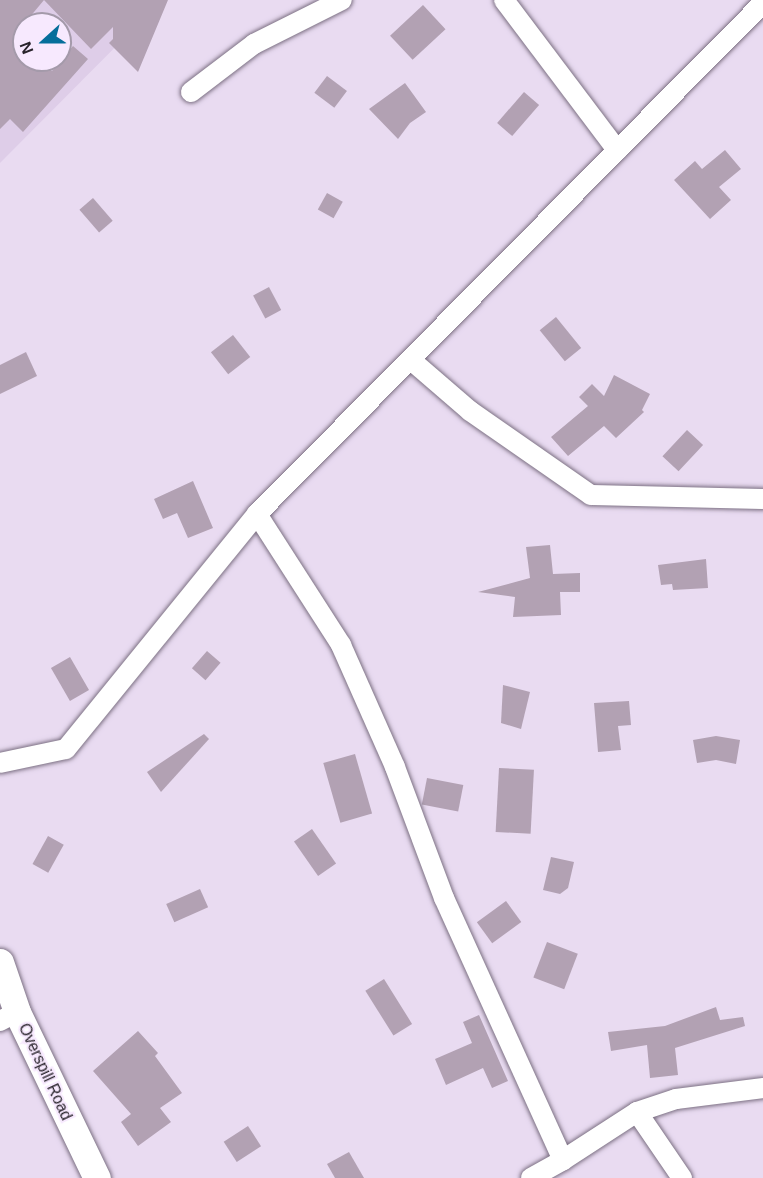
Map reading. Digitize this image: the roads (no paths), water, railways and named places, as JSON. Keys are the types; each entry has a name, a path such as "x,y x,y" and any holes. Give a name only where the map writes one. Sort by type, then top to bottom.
{"street":[{"path":"191,92 254,44 342,0"},
{"path":"504,0 617,150"},
{"path":"0,763 66,749 258,514 763,3"},
{"path":"411,360 470,411 591,495 763,500"},
{"path":"258,514 341,645 395,767 444,898 563,1160"},
{"name":"Overspill Road","path":"0,962 8,1017 97,1178"},
{"path":"531,1178 637,1112 676,1099 763,1088"},
{"path":"637,1112 682,1178"}]}
